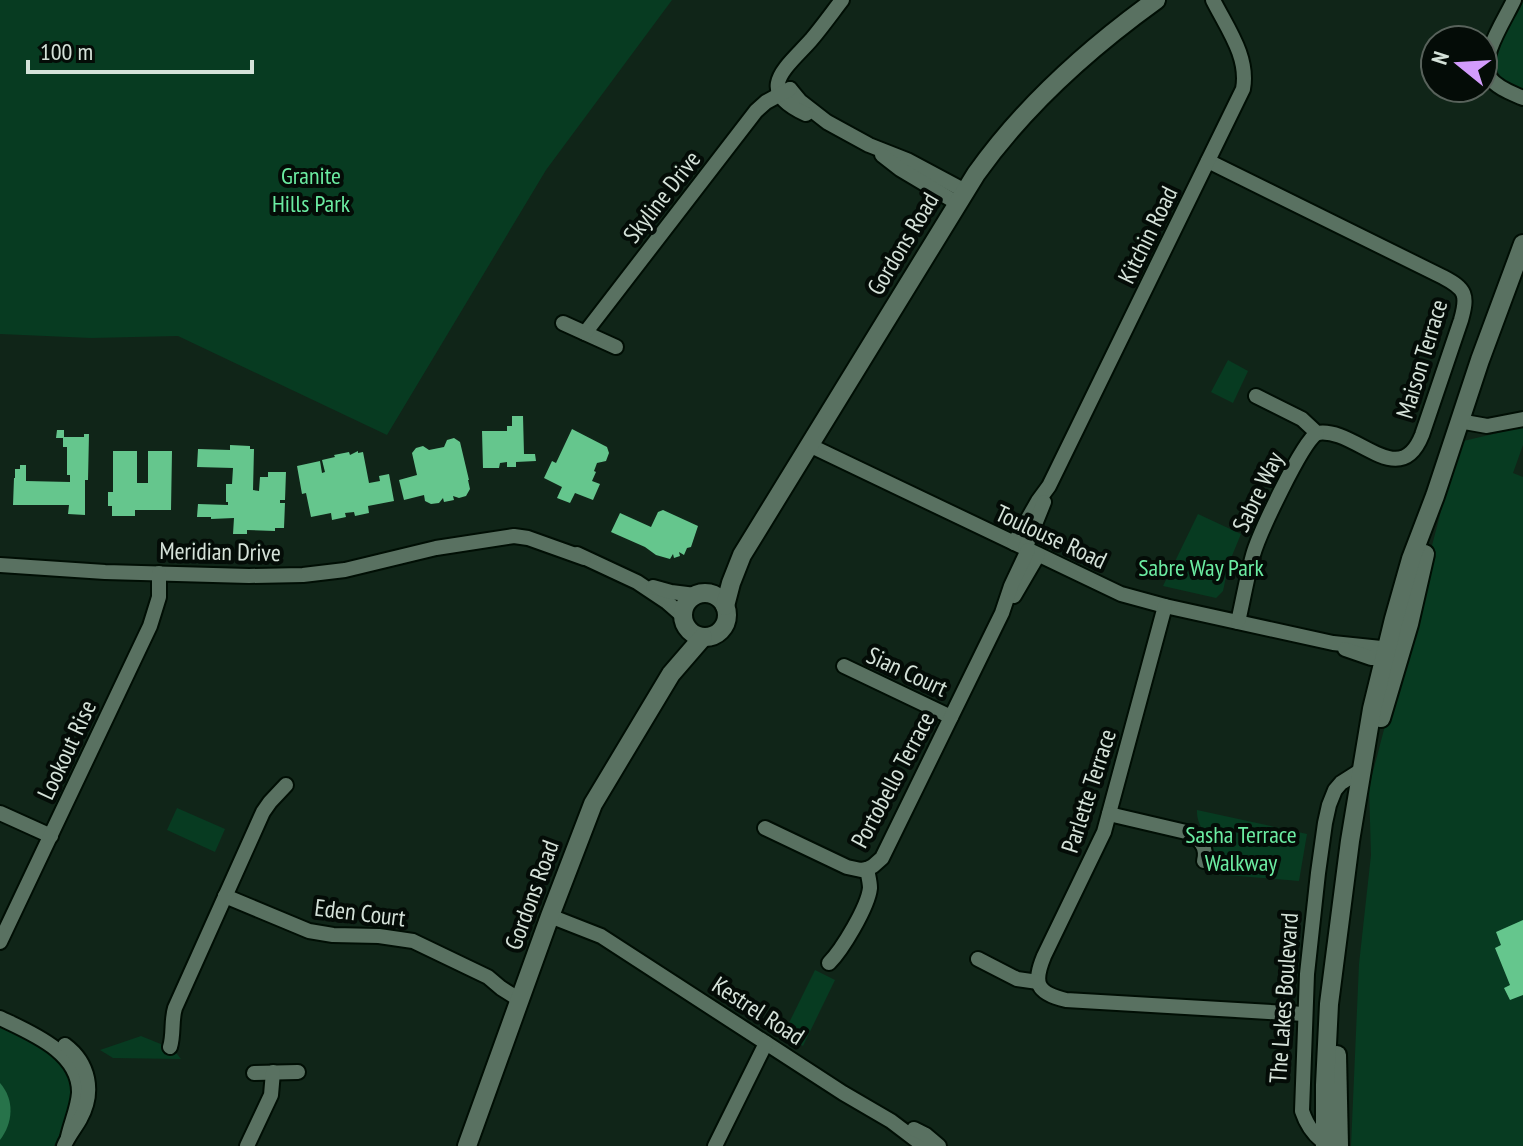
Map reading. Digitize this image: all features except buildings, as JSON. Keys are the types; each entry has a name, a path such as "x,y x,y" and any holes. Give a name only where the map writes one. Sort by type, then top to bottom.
{"street":[{"name":"Skyline Drive","path":"585,333 756,111 784,92 813,38 842,0"},
{"name":"Gordons Road","path":"699,594 726,574 742,555 961,197 997,146 1040,97 1095,46 1156,0"},
{"name":"Kitchin Road","path":"1026,549 1030,513 1049,486 1239,99 1245,78 1241,56 1213,0"},
{"path":"1499,31 1514,0"},
{"path":"1499,86 1523,98"},
{"path":"784,92 827,122 869,145 907,160 961,197"},
{"name":"Maison Terrace","path":"1208,161 1455,283 1464,294 1461,320 1422,435 1413,452 1402,459 1389,459 1331,433 1317,433 1302,419 1256,396"},
{"name":"The Lakes Boulevard","path":"1330,1145 1336,956 1350,841 1372,709 1390,656 1411,559 1523,244"},
{"path":"563,323 616,347"},
{"path":"1459,421 1487,426 1523,419"},
{"name":"Sabre Way","path":"1238,622 1260,536 1301,452 1317,433"},
{"name":"Toulouse Road","path":"809,445 1121,594 1333,643 1371,658 1390,656"},
{"name":"Meridian Drive","path":"0,565 91,571 303,575 345,570 436,548 514,536 584,558 637,582 671,592 699,594"},
{"name":"Portobello Terrace","path":"829,963 846,942 867,898 870,884 867,869 882,858 1002,613 1026,549"},
{"name":"Gordons Road","path":"725,606 742,555"},
{"name":"Lookout Rise","path":"0,942 150,626 159,597 159,573"},
{"name":"Meridian Drive","path":"637,582 667,602 685,622"},
{"path":"699,594 717,596 725,606 727,619 716,634 703,637 691,632 685,622 686,604 699,594"},
{"name":"Parlette Terrace","path":"1038,982 1044,956 1099,845 1165,606"},
{"name":"Gordons Road","path":"671,674 685,622"},
{"name":"Gordons Road","path":"467,1146 593,804 671,674 703,637"},
{"name":"Sian Court","path":"844,666 951,717"},
{"name":"The Lakes Boulevard","path":"1330,1145 1311,1129 1302,1111 1304,1014 1318,873 1331,796 1341,783 1363,769"},
{"path":"170,1047 175,1008 263,812 286,785"},
{"path":"0,813 51,836"},
{"path":"1109,814 1195,836 1204,847 1204,861"},
{"path":"765,828 847,867 867,869"},
{"name":"Eden Court","path":"225,896 309,931 413,941 488,977 501,988 522,993"},
{"name":"Kestrel Road","path":"552,910 601,936 891,1121 924,1146"},
{"path":"978,959 1017,979 1038,982 1047,995 1066,1000 1304,1014"},
{"path":"0,1018 29,1032 69,1061 78,1082 78,1100 66,1142"},
{"path":"157,1018 172,1022"},
{"path":"715,1146 766,1043"},
{"path":"247,1146 271,1095 273,1072"},
{"path":"254,1073 298,1072"},
{"name":"Kestrel Road","path":"891,1121 914,1128 939,1146"}],"green space":[{"name":"Granite Hills Park","path":"0,0 672,0 546,170 387,435 178,336 91,338 0,334"},
{"path":"1523,0 1523,90 1499,74 1499,48"},
{"path":"1228,360 1248,371 1233,403 1211,392"},
{"path":"1523,427 1523,445 1513,473 1523,477 1523,1146 1351,1146 1359,964 1371,855 1369,787 1459,442"},
{"name":"Sabre Way Park","path":"1198,514 1241,534 1229,563 1223,591 1216,598 1163,586"},
{"path":"177,808 225,829 215,852 167,830"},
{"name":"Sasha Terrace Walkway","path":"1197,810 1307,834 1299,881 1226,875 1210,870 1212,850 1200,825"},
{"path":"815,970 835,980 803,1046 784,1033"},
{"path":"0,1027 54,1056 70,1078 70,1111 54,1146 0,1146"},
{"path":"141,1036 173,1049 181,1059 113,1058 100,1050"}],"shaded area":[{"path":"0,1083 10,1104 10,1119 0,1140"}]}
